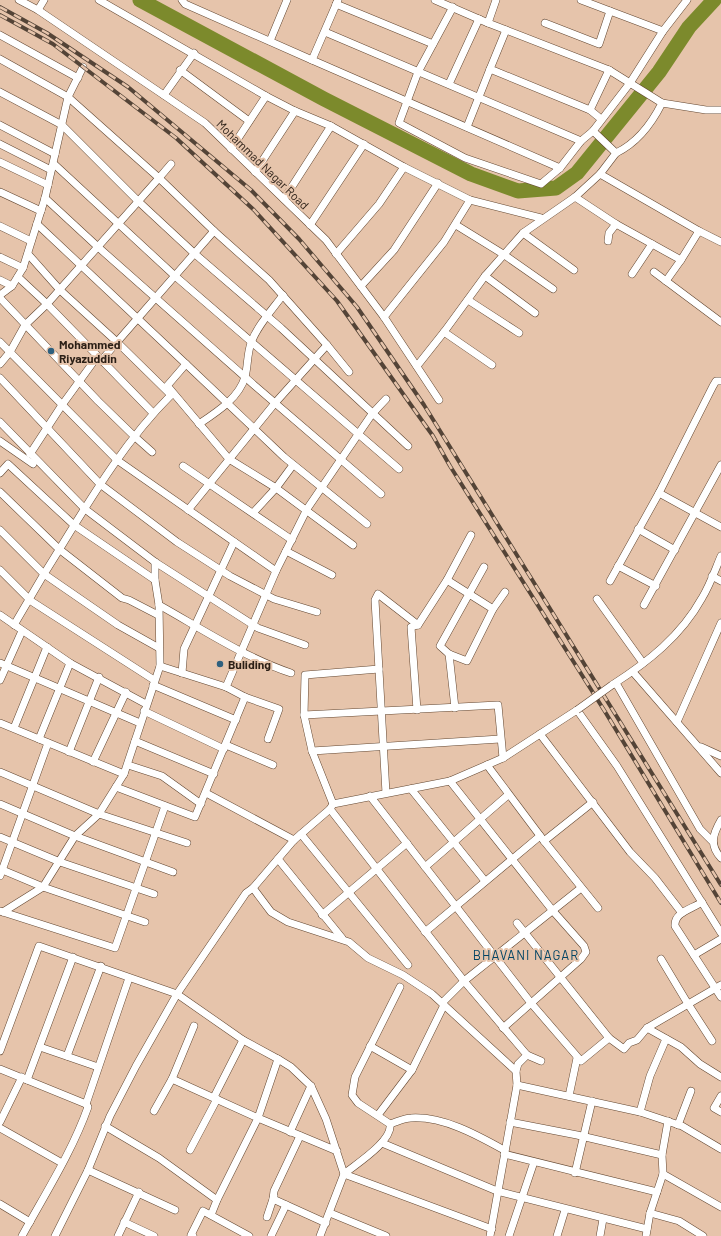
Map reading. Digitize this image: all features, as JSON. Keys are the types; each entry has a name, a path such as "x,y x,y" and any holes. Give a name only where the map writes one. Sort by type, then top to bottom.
{"street":[{"name":"Mohammad Nagar Road","path":"19,0 38,10 205,124 256,172 326,240 384,317 439,400"},
{"path":"38,10 44,0"},
{"path":"98,0 194,53 266,96 295,111 331,126 404,168 438,183 470,200 541,218"},
{"path":"182,0 185,4 560,168"},
{"path":"270,41 287,0"},
{"path":"435,0 478,19 608,70 662,103 706,110 721,110"},
{"path":"488,23 496,0"},
{"path":"581,0 663,31"},
{"path":"453,7 418,72 399,123 465,158 541,184 560,168 581,141 593,131 601,119 633,85 663,31 687,0"},
{"path":"312,60 337,2 433,44"},
{"path":"545,22 599,44 610,11"},
{"path":"449,84 478,19"},
{"path":"467,127 506,30"},
{"path":"324,32 581,141"},
{"path":"0,35 78,78"},
{"path":"164,95 180,70 194,53"},
{"path":"0,68 2,60 68,97 159,178 214,231 270,280 327,344 349,372"},
{"path":"83,67 68,97 45,198 23,268 12,286 0,297 79,381 152,452"},
{"path":"490,69 590,110 601,119"},
{"path":"180,70 249,121"},
{"path":"590,110 608,70"},
{"path":"0,92 62,125 139,202 195,254 314,359 408,446"},
{"path":"231,149 266,96"},
{"path":"417,366 503,254 523,233 541,218 575,197 600,174 614,151 630,146 656,116 662,103"},
{"path":"256,172 295,111"},
{"path":"0,125 55,154"},
{"path":"284,199 331,126"},
{"path":"593,131 614,151"},
{"path":"0,144 52,167 119,224 251,343 399,469"},
{"path":"310,225 364,144"},
{"path":"0,162 48,185"},
{"path":"0,364 10,352 25,325 60,290 171,164"},
{"path":"336,254 379,204 404,168"},
{"path":"600,174 721,242"},
{"path":"360,286 394,250 438,183"},
{"path":"0,192 41,211"},
{"path":"575,197 616,224 681,260"},
{"path":"45,198 245,377 381,494"},
{"path":"384,317 430,261 456,225 470,200"},
{"path":"37,224 255,430 294,465 367,524"},
{"path":"608,241 609,233 616,224"},
{"path":"456,225 503,254 553,289"},
{"path":"0,226 31,241"},
{"path":"30,454 79,381 99,359 118,342 214,231"},
{"path":"666,281 699,231"},
{"path":"523,233 574,270"},
{"path":"632,274 652,244"},
{"path":"28,254 60,290 118,342 171,395"},
{"path":"0,257 23,268"},
{"path":"654,272 721,322"},
{"path":"485,276 535,313"},
{"path":"18,277 47,304 153,413"},
{"path":"0,280 12,286"},
{"path":"199,424 219,411 240,389 245,377 251,343 261,325 268,318 283,295"},
{"path":"468,300 519,333"},
{"path":"444,332 492,365"},
{"path":"0,342 116,460 276,571"},
{"path":"188,510 229,459 255,430 275,403 327,344"},
{"path":"167,386 186,364"},
{"path":"0,378 100,484 177,542 220,570 266,595 274,599 317,612"},
{"path":"610,580 659,492 713,386 716,381 721,381"},
{"path":"167,386 171,395"},
{"path":"167,386 229,459 276,488 353,545"},
{"path":"14,625 59,549 116,460 153,413 171,395"},
{"path":"226,687 276,571 307,510 372,414 386,399"},
{"path":"0,422 85,509 155,562 253,624 305,645"},
{"path":"0,441 32,464"},
{"path":"0,473 8,464 74,525 155,580"},
{"path":"253,514 294,465"},
{"path":"644,605 656,586 721,465"},
{"path":"183,466 292,540"},
{"path":"0,492 59,549 122,598 158,615"},
{"path":"659,492 721,527"},
{"path":"638,529 675,550"},
{"path":"0,530 44,574 118,625 159,648"},
{"path":"417,710 411,627 418,625 447,580 471,535"},
{"path":"182,673 184,649 234,542"},
{"path":"286,551 332,575"},
{"path":"55,1236 88,1170 105,1126 133,1072 177,994 246,893 253,888 294,840 332,807 370,796 450,782 503,758 577,710 633,672 658,652 684,627 702,598 721,556"},
{"path":"1,912 43,887 76,836 99,814 128,765 145,707 160,666 159,605 155,580 155,562"},
{"path":"618,566 656,586"},
{"path":"484,567 440,646 449,654 467,660 493,609 505,592"},
{"path":"0,570 29,599 154,683 236,720"},
{"path":"712,576 721,581"},
{"path":"447,580 493,609"},
{"path":"386,793 375,600 378,594 418,625"},
{"path":"597,599 643,664"},
{"path":"159,605 270,666 291,673"},
{"path":"0,615 70,663 126,692 145,707 225,747 273,765"},
{"path":"677,722 721,623"},
{"path":"0,680 3,664 22,631"},
{"path":"14,728 47,647"},
{"path":"449,654 454,708"},
{"path":"39,739 70,663"},
{"path":"3,664 140,723"},
{"path":"160,666 226,687 245,697 279,709 268,739"},
{"path":"379,669 305,675 304,715 312,751 332,807 376,869 464,981 527,1055 540,1061"},
{"path":"633,672 721,773"},
{"path":"69,752 99,677"},
{"path":"614,684 700,829 712,841 721,858"},
{"path":"93,762 126,692"},
{"path":"116,787 195,817 245,697"},
{"path":"304,715 498,705 500,739 503,758"},
{"path":"577,710 617,766 721,933"},
{"path":"0,724 14,728 124,774"},
{"path":"540,734 630,852 655,878 682,913"},
{"path":"312,751 500,739"},
{"path":"135,741 214,774"},
{"path":"48,743 1,871 145,922"},
{"path":"697,745 721,756"},
{"path":"128,765 162,776 201,804"},
{"path":"487,765 542,839 598,908"},
{"path":"0,772 99,814 187,843"},
{"path":"450,782 553,910 584,946 586,952 581,959 503,1028"},
{"path":"411,789 485,881"},
{"path":"206,793 294,840"},
{"path":"425,867 508,795"},
{"path":"370,796 455,907 531,1003 577,1058 581,1061 609,1038"},
{"path":"425,932 512,859 593,802"},
{"path":"0,804 76,836 173,872"},
{"path":"1,912 115,948 166,806"},
{"path":"712,841 714,832 721,820"},
{"path":"301,834 408,965"},
{"path":"0,837 60,862 154,894"},
{"path":"322,915 407,843"},
{"path":"278,859 342,939"},
{"path":"253,888 271,912 288,922 349,942 368,958 403,975 443,1004 516,1071"},
{"path":"378,1115 412,1070 443,1004 464,981 581,888"},
{"path":"702,902 682,913 676,919 675,926 718,987 721,997"},
{"path":"517,923 609,1038 624,1048 629,1043 636,1040 647,1028 718,987"},
{"path":"694,955 721,939"},
{"path":"0,1051 39,946 101,966 129,978 177,994 243,1040 291,1067 311,1086 326,1119 344,1174 491,1233 516,1085 516,1071 518,1064 527,1055"},
{"path":"0,1122 40,1047 73,957"},
{"path":"661,959 712,1041"},
{"path":"66,1056 101,966"},
{"path":"22,1236 82,1123 88,1107 86,1104 129,978"},
{"path":"390,1124 358,1103 352,1095 355,1077 400,986"},
{"path":"154,1111 172,1079 194,1026"},
{"path":"647,1028 681,1047 700,1064 721,1077"},
{"path":"640,1112 650,1076 666,1039"},
{"path":"190,1150 243,1040"},
{"path":"370,1046 412,1070"},
{"path":"40,1047 98,1067"},
{"path":"569,1096 577,1058"},
{"path":"211,1215 258,1118 278,1059"},
{"path":"0,1069 86,1104"},
{"path":"172,1079 336,1151"},
{"path":"516,1085 640,1112 678,1124 721,1149"},
{"path":"290,1132 311,1086"},
{"path":"678,1124 691,1091"},
{"path":"721,1096 714,1108 721,1112"},
{"path":"575,1173 592,1101"},
{"path":"390,1124 410,1118 430,1119 475,1134 504,1152 534,1162 657,1192"},
{"path":"382,1143 497,1191 522,1199 603,1219 646,1233 650,1213 663,1174 662,1154 668,1121"},
{"path":"510,1122 584,1136 662,1154"},
{"path":"320,1236 344,1174 382,1143 390,1132 390,1124"},
{"path":"105,1126 159,1158 217,1200"},
{"path":"0,1128 62,1163"},
{"path":"267,1217 274,1196 274,1191 300,1136"},
{"path":"509,1236 534,1162"},
{"path":"88,1170 139,1192 175,1210"},
{"path":"663,1174 721,1207"},
{"path":"118,1236 139,1192"},
{"path":"274,1196 273,1199 326,1223"},
{"path":"0,1204 30,1222"},
{"path":"271,1236 286,1205"},
{"path":"192,1236 203,1210 250,1236"},
{"path":"557,1236 565,1210"},
{"path":"330,1213 386,1236"},
{"path":"650,1213 679,1222 702,1236"},
{"path":"600,1236 603,1219"},
{"path":"124,1222 154,1236"}],"waterway":[{"path":"140,0 324,99 471,174 518,191 556,188 577,173 659,72 689,27 714,0"}],"railway":[{"path":"0,7 47,33 128,87 251,190 299,239 357,307 424,405 721,885"},
{"path":"0,15 53,44 176,138 254,210 337,301 433,436 450,466 604,710 721,903"}],"place":[{"name":"Mohammed Riyazuddin","path":"51,351"},
{"name":"Buliding","path":"220,664"}],"district":[{"name":"BHAVANI NAGAR","path":"526,955"}]}
